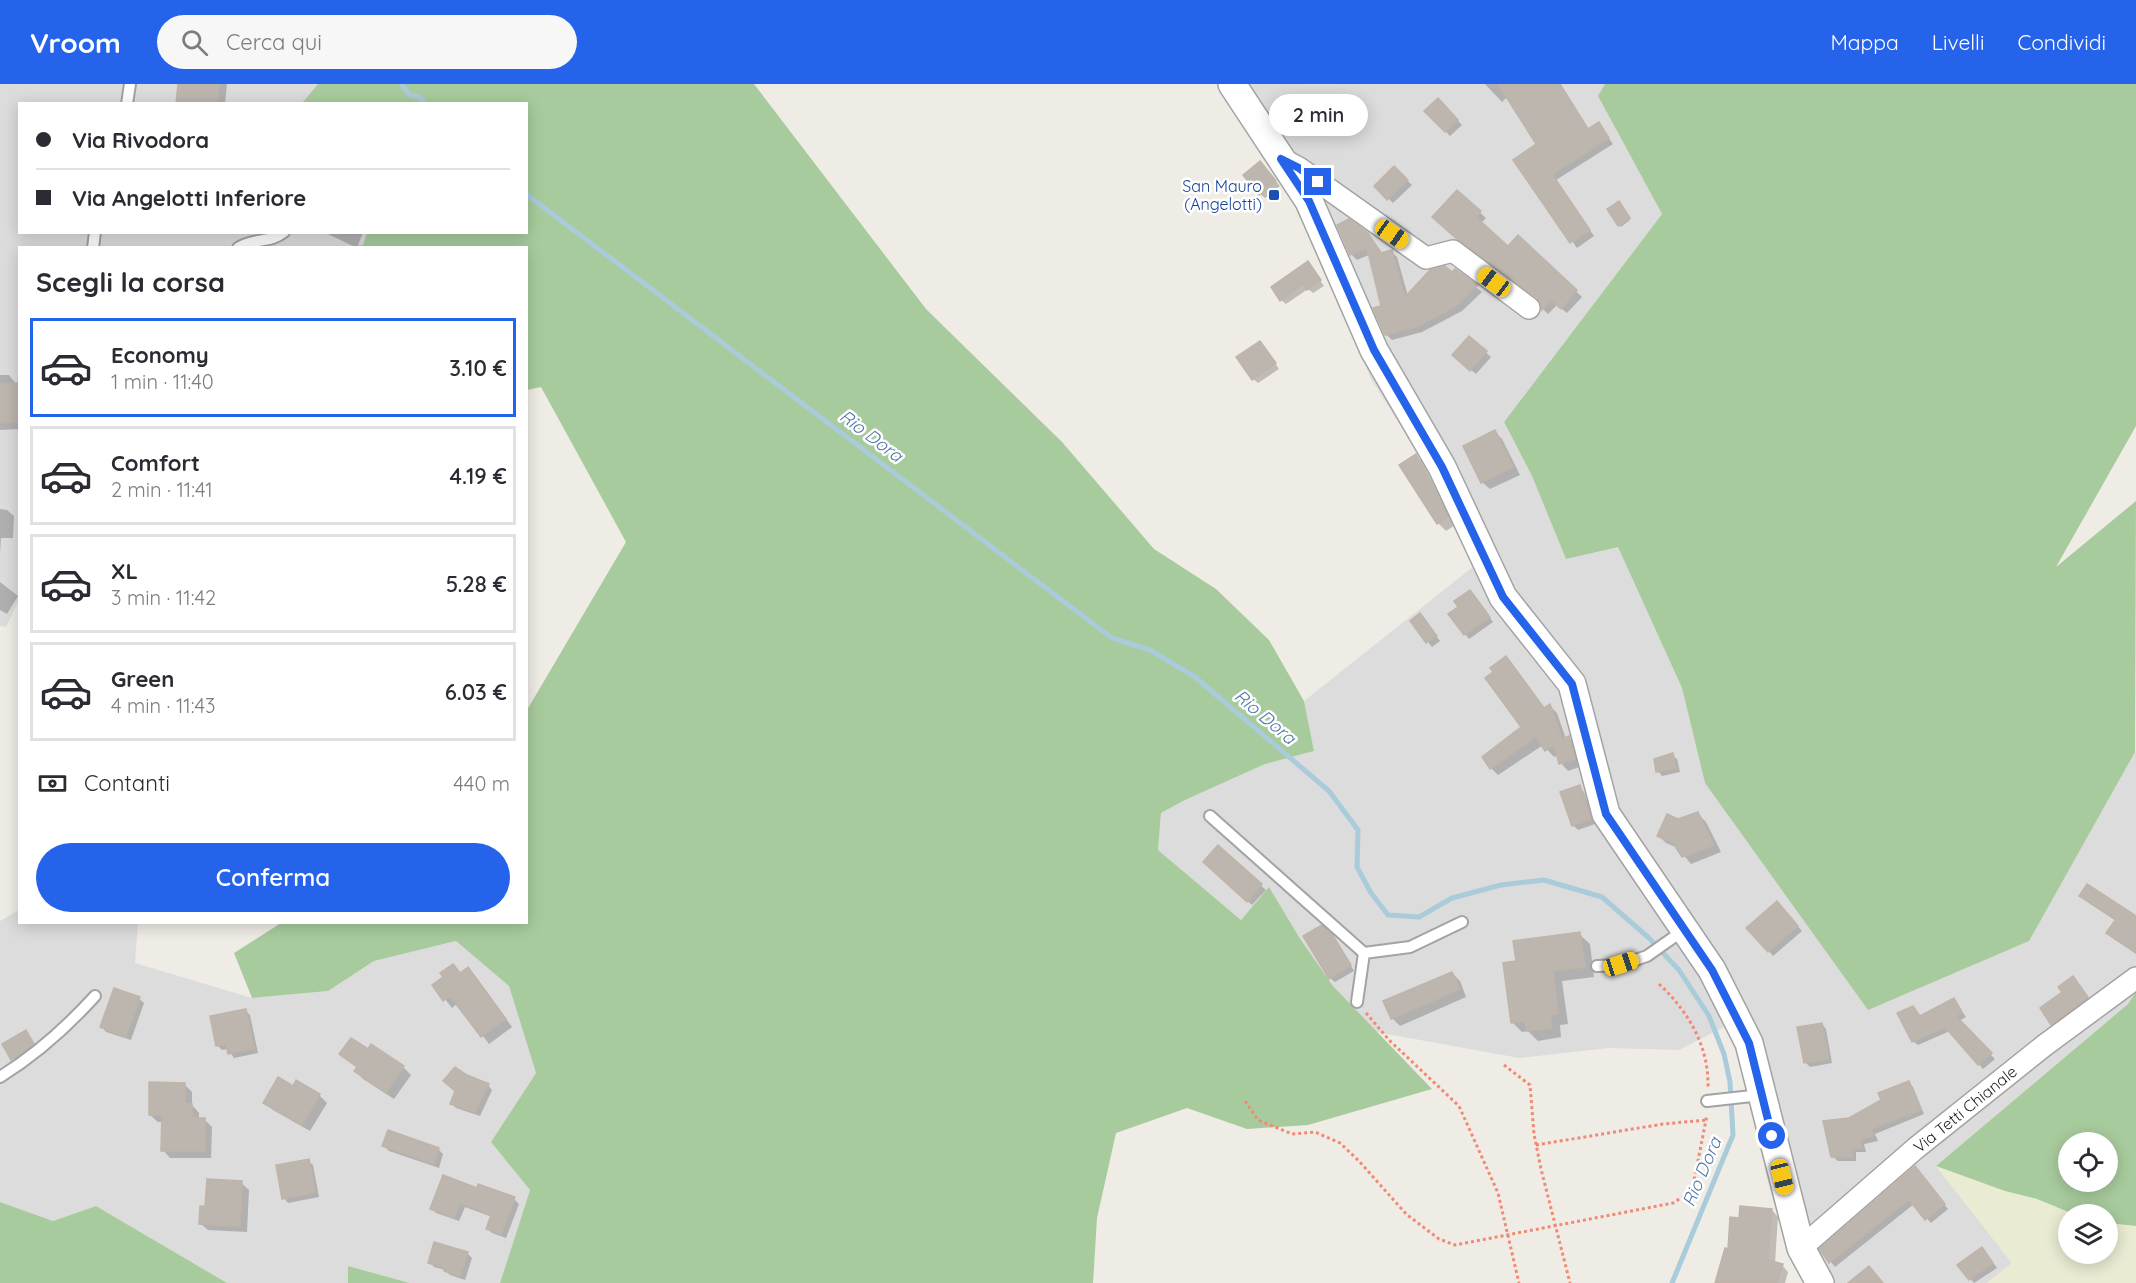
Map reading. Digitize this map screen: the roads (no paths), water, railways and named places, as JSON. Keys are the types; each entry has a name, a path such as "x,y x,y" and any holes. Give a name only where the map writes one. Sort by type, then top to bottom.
{"street":[{"path":"1232,84 1309,201 1374,350 1442,467 1503,597 1572,684 1606,814 1675,936 1712,970 1749,1043 1750,1096 1801,1248 1820,1283"},
{"path":"1281,159 1299,168 1426,258 1453,250 1529,308"},
{"name":"Via Tetti Chianale","path":"1801,1248 1916,1148 2045,1045 2136,978"}],"lane":[{"path":"127,102 130,84"},
{"path":"241,246 247,242 278,237 282,234"},
{"path":"1210,816 1364,952 1410,947 1462,922"},
{"path":"1597,966 1621,964 1647,956 1675,936"},
{"path":"1357,1002 1364,952"},
{"path":"0,1077 69,1025 95,996"},
{"path":"1707,1101 1750,1096"}],"waterway":[{"name":"Rio Dora","path":"401,84 410,95 420,97 424,102"},
{"name":"Rio Dora","path":"528,196 1112,638 1150,650 1195,677 1329,791 1358,830 1357,867 1371,893 1388,915 1419,917 1452,898 1501,885 1544,880 1602,897 1649,938 1679,970 1709,1016 1724,1054 1730,1082 1733,1135 1672,1283"}],"place":[{"name":"San Mauro (Angelotti)","path":"1274,195"}]}
